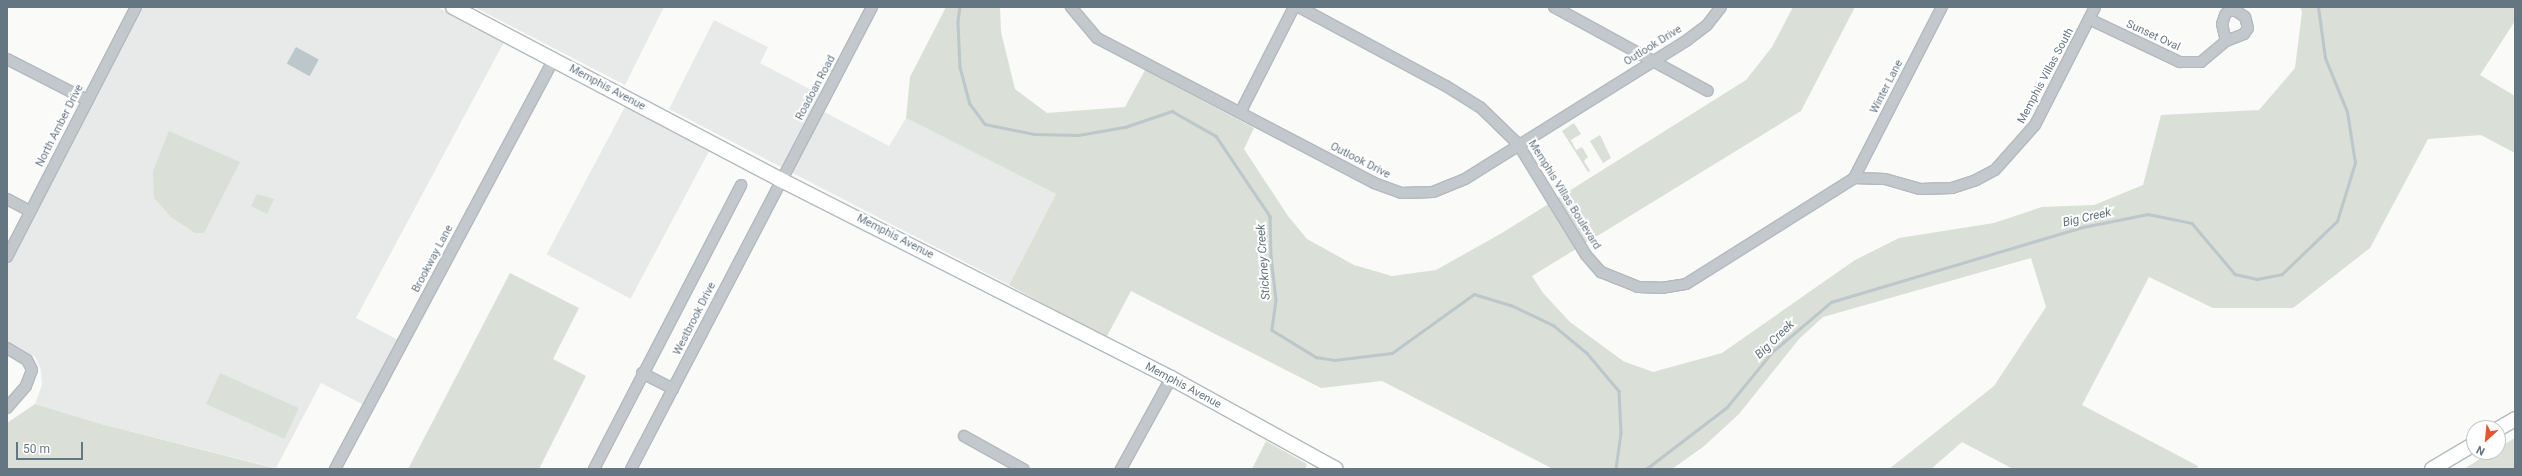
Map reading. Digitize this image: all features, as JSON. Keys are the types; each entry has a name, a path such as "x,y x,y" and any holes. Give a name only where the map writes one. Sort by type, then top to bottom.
{"main road":[{"name":"Memphis Avenue","path":"453,7 781,180 1170,378 1336,469"},
{"path":"2506,424 2515,419"},
{"path":"2432,469 2466,449"}],"street":[{"name":"North Amber Drive","path":"7,257 136,7"},
{"name":"Roadoan Road","path":"781,180 872,7"},
{"name":"Outlook Drive","path":"1071,7 1097,38 1240,111 1374,183 1401,193 1433,192 1465,179 1518,144 1654,60 1706,25 1721,7"},
{"path":"1240,111 1294,7"},
{"name":"Memphis Villas Boulevard","path":"1299,7 1460,94 1480,107 1518,144 1586,254 1601,272 1638,287 1661,288 1686,284 1854,178"},
{"path":"1554,7 1654,60 1708,91"},
{"name":"Winter Lane","path":"1854,178 1942,7"},
{"name":"Memphis Villas South","path":"1854,178 1885,179 1920,189 1952,188 1976,180 1995,170 2035,125 2095,7"},
{"name":"Sunset Oval","path":"2089,19 2180,62 2201,62 2226,40"},
{"path":"7,59 87,100"},
{"name":"Brookway Lane","path":"335,469 553,60"},
{"name":"Westbrook Drive","path":"631,469 781,180"},
{"path":"594,469 642,373 741,185"},
{"path":"7,199 30,211"},
{"path":"7,348 27,360 32,370 26,386 7,408"},
{"path":"642,373 673,388"},
{"path":"1121,469 1170,378"},
{"path":"964,436 1023,469"}],"shaded area":[{"path":"141,7 437,7 504,42 356,318 398,340 364,405 321,383 276,468 101,424 35,404 42,385 41,370 35,357 7,342 7,266"},
{"path":"474,7 664,7 625,85"},
{"path":"946,7 1000,7 1001,32 1015,89 1047,113 1125,107 1145,70 1254,128 1244,149 1288,216 1307,239 1354,265 1392,276 1436,270 1502,233 1746,80 1772,47 1793,7 1855,7 1801,111 1532,276 1543,293 1570,322 1623,361 1653,372 1722,353 1855,260 1899,238 1994,223 2042,207 2094,205 2143,185 2161,115 2259,110 2295,68 2302,12 2300,7 2515,7 2515,21 2480,75 2515,96 2515,153 2481,135 2428,139 2370,248 2293,308 2213,308 2149,277 2082,405 2198,466 2197,469 2013,469 1962,442 1931,469 1889,469 1994,386 2046,307 2031,258 1823,317 1799,339 1739,414 1703,447 1672,469 1553,469 1382,381 1321,388 1131,291 1106,338 1009,285 1056,194 906,118 910,77"},
{"path":"714,20 768,47 760,63 819,94 813,106 889,146 906,118 1056,194 1009,285 669,109"},
{"path":"296,47 319,60 310,76 287,64"},
{"path":"626,105 710,150 631,299 547,254"},
{"path":"1574,123 1581,134 1571,140 1576,150 1582,147 1588,157 1584,161 1590,171 1588,172 1562,131"},
{"path":"169,131 240,162 204,233 195,233 171,217 154,198 153,171"},
{"path":"1600,135 1611,158 1603,163 1590,141"},
{"path":"257,194 274,199 267,214 251,206"},
{"path":"510,273 579,308 553,359 586,376 539,469 408,469"},
{"path":"220,373 299,408 285,439 206,404"},
{"path":"35,404 101,424 278,469 7,469 7,423"},
{"path":"2515,438 2515,469 2464,469 2478,460 2506,460 2506,443"},
{"path":"1266,441 1307,464 1305,469 1252,469"}],"waterway":[{"name":"Stickney Creek","path":"960,7 958,22 960,67 970,104 985,124 1034,134 1078,135 1125,127 1172,111 1216,136 1270,216 1271,256 1276,300 1272,330 1316,357 1334,360 1392,353 1474,294 1511,305 1553,325 1587,353 1619,391 1621,433 1616,469"},
{"name":"Big Creek","path":"1646,469 1727,407 1772,352 1831,302 2083,227 2148,214 2192,223 2235,274 2257,279 2282,274 2337,221 2355,163 2347,112 2325,58 2318,7"}]}
